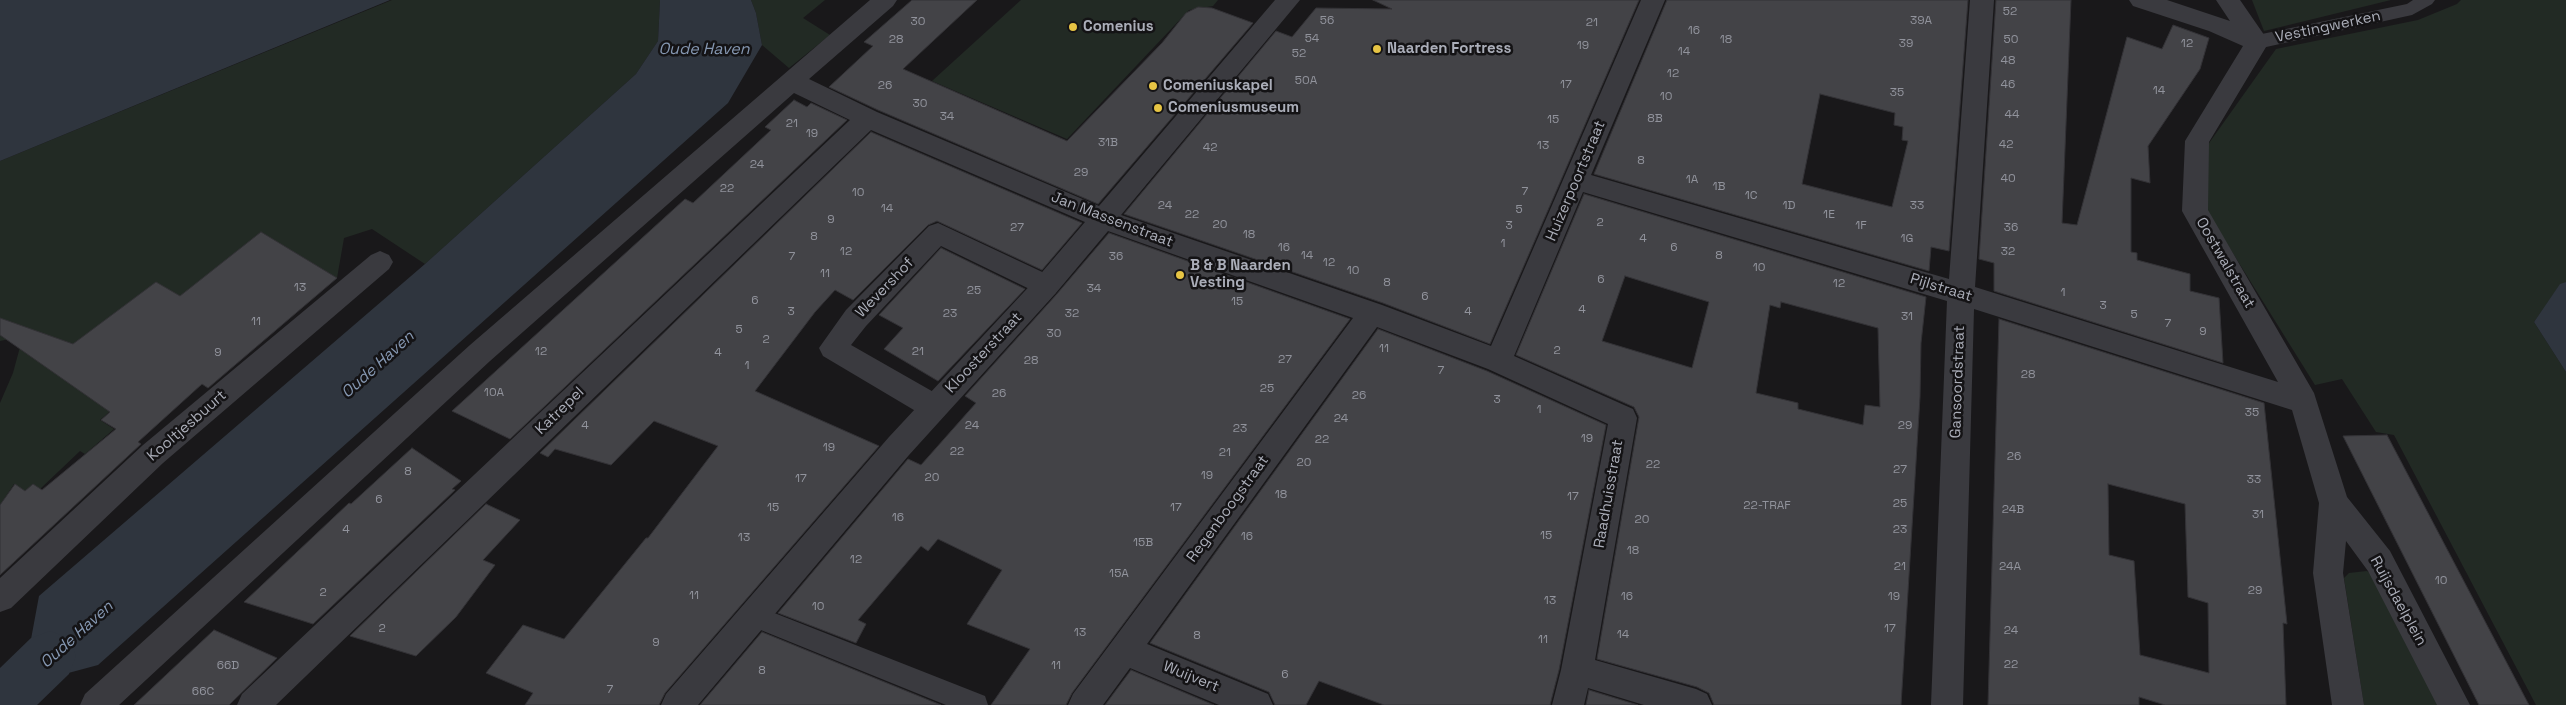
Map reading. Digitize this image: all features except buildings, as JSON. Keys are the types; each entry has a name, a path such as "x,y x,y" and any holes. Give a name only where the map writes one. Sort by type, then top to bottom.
{"street":[{"path":"96,705 480,353 885,0"},
{"name":"Kloosterstraat","path":"677,705 934,407 1046,286 1288,0"},
{"name":"Huizerpoortstraat","path":"1498,361 1653,0"},
{"name":"Gansoordstraat","path":"1947,705 1961,294 1982,0"},
{"path":"2141,0 2217,25 2257,42"},
{"path":"2228,0 2257,42"},
{"name":"Oostwalstraat","path":"2257,42 2230,90 2197,141 2195,211 2304,402"},
{"name":"Jan Massenstraat","path":"790,81 868,118 1103,219 1372,314 1498,361"},
{"name":"Katrepel","path":"252,705 868,118"},
{"name":"Pijlstraat","path":"1576,180 1961,294 2304,402"},
{"name":"Wevershof","path":"934,407 833,348 856,318 938,233 1046,286"},
{"name":"Kooltjesbuurt","path":"0,598 153,454 380,262"},
{"name":"Regenboogstraat","path":"1084,705 1372,314"},
{"name":"Raadhuisstraat","path":"1498,361 1623,418 1577,670 1568,705"},
{"name":"Ruijsdaelplein","path":"2304,402 2334,503 2379,562 2454,705"},
{"name":"Ruijsdaelplein","path":"2334,503 2328,573 2348,705"},
{"name":"Wuijvert","path":"1124,650 1257,705"},
{"path":"1577,670 1696,705"}],"lane":[{"name":"Vestingwerken","path":"2257,42 2412,9 2426,0"},
{"path":"754,616 976,705"}],"shaded area":[{"path":"392,0 660,0 658,41 636,74 425,264 372,229 344,238 337,278 261,232 180,297 156,283 112,316 202,384 201,386 164,364 100,420 114,429 85,454 80,451 40,489 33,484 25,491 14,484 0,505 0,403 13,373 23,336 0,341 0,161"},
{"path":"751,0 825,0 803,18 830,35 789,68 762,45 756,13"},
{"path":"1021,0 1218,0 1213,6 1189,10 1067,139 932,81"},
{"path":"2252,0 2391,0 2264,31"},
{"path":"2461,0 2566,0 2566,282 2560,285 2534,322 2566,372 2566,705 2536,705 2394,435 2376,432 2342,379 2315,385 2206,210 2207,146 2276,49 2418,20 2457,4"},
{"path":"2367,571 2376,578 2441,705 2364,705 2344,578 2349,573"}],"water":[{"path":"0,0 390,0 0,161"},
{"name":"Oude Haven","path":"660,0 751,0 756,13 762,45 728,103 98,665 46,679 20,705 14,705 0,696 0,687 27,661 39,596 425,264 636,74 658,41"},
{"path":"2566,282 2566,372 2534,322 2560,284"}],"waterway":[{"name":"Oude Haven","path":"0,704 50,656"}],"place":[{"name":"Comenius","path":"1073,27"},
{"name":"Naarden Fortress","path":"1377,49"},
{"name":"Comeniuskapel","path":"1153,86"},
{"name":"Comeniusmuseum","path":"1158,108"},
{"name":"B & B Naarden Vesting","path":"1180,275"}]}
